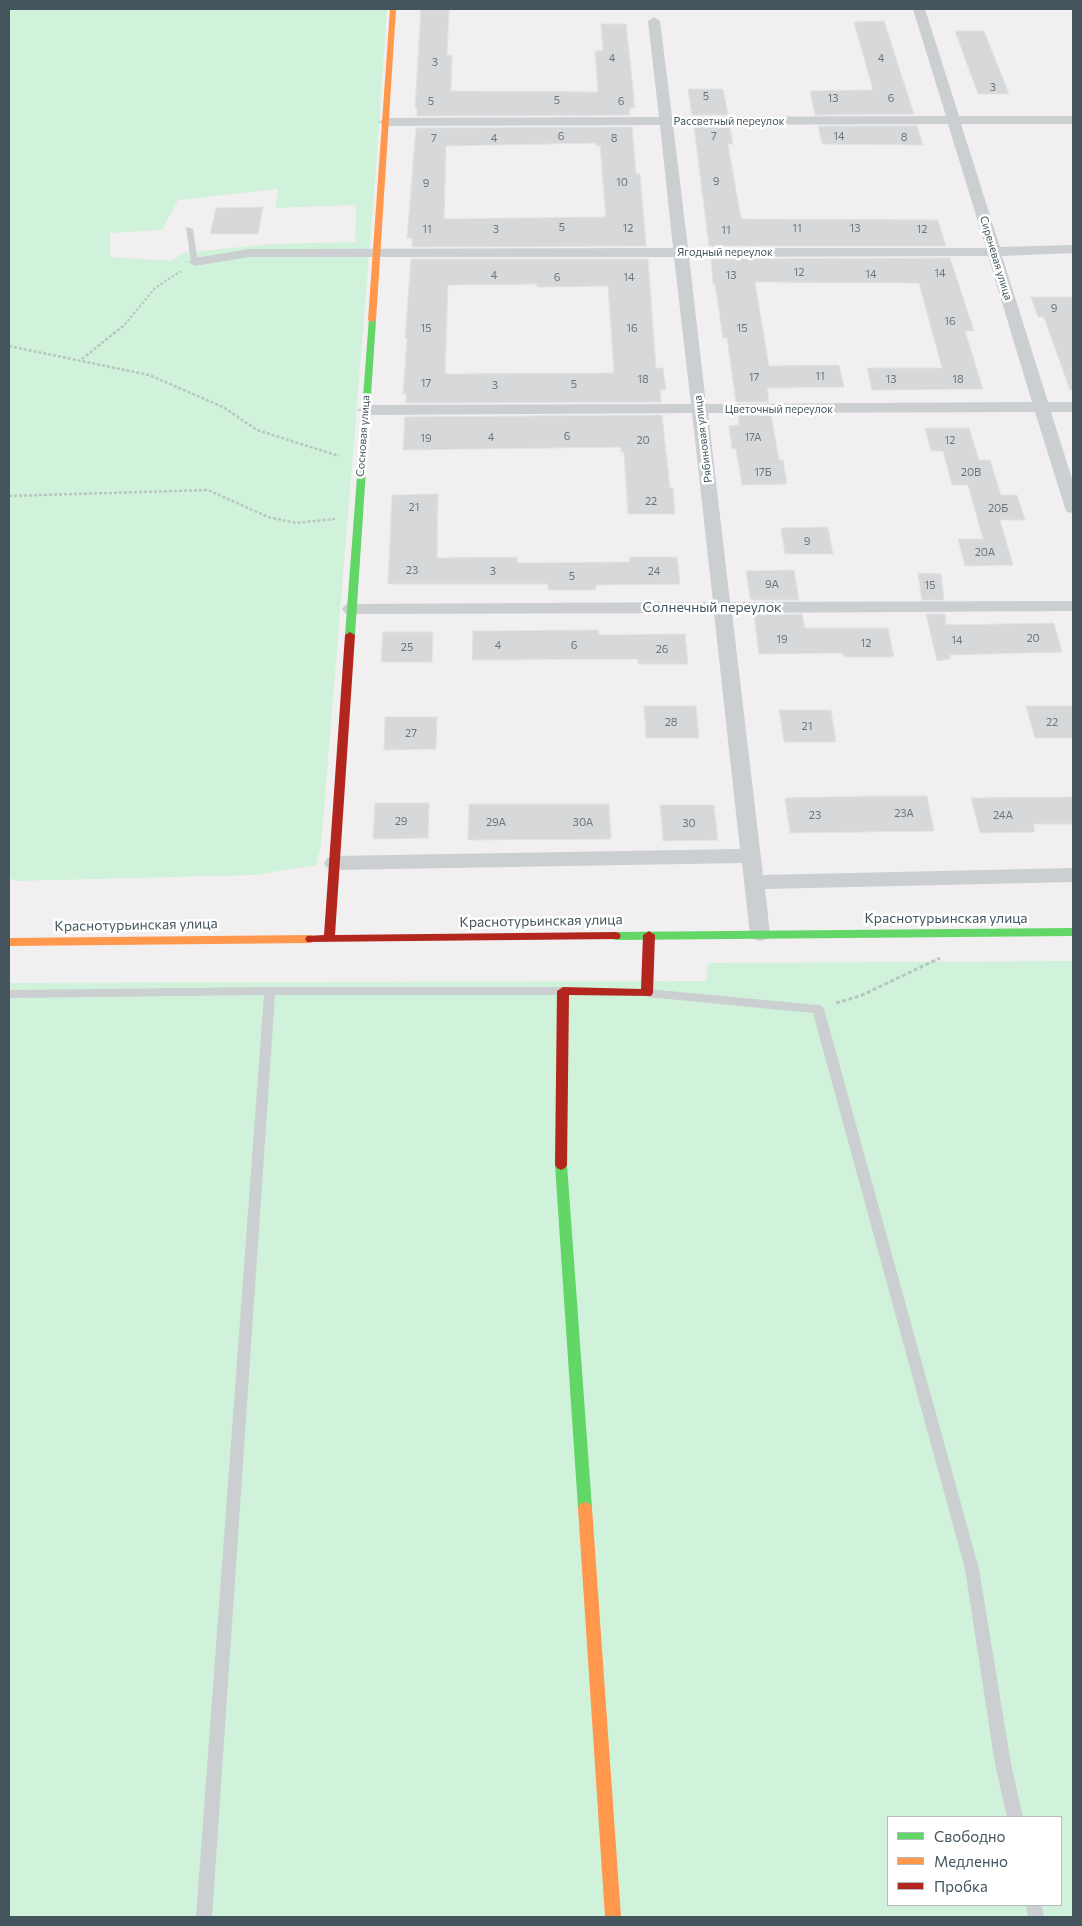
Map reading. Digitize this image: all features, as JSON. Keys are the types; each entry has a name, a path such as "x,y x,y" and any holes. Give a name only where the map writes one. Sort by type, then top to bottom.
{"street":[{"name":"Сосновая улица","path":"329,938 393,9"},
{"name":"Сиреневая улица","path":"919,9 1073,508"},
{"name":"Рябиновая улица","path":"654,21 760,934"},
{"name":"Рассветный переулок","path":"385,122 1073,120"},
{"name":"Ягодный переулок","path":"194,262 249,253 994,252 1073,250"},
{"name":"Цветочный переулок","path":"365,410 1073,407"},
{"name":"Солнечный переулок","path":"351,609 1073,606"},
{"path":"334,863 751,856"},
{"path":"754,882 1073,876"},
{"name":"Краснотурьинская улица","path":"9,942 1073,932"},
{"path":"613,1917 560,1148 563,991 647,993 649,935"}],"lane":[{"path":"189,229 194,262"},
{"path":"9,994 270,991 563,991"},
{"path":"204,1917 270,991"},
{"path":"647,993 818,1009 972,1569 1003,1764 1015,1816"}],"path":[{"path":"82,360 124,326 155,288 194,262"},
{"path":"9,346 149,375 223,407 257,430 330,454 362,461"},
{"path":"9,496 208,490 268,517 296,523 338,519 357,525"},
{"path":"818,1009 860,996 940,957 950,957"}],"green space":[{"path":"9,9 387,9 375,182 321,846 316,865 254,875 17,881 9,878","holes":["278,189 275,208 356,205 355,242 270,244 183,253 172,261 110,257 110,233 162,230 178,200"]},
{"path":"1073,961 1073,1917 9,1917 9,983 706,981 708,963"}],"building":[{"path":"421,9 449,9 447,55 452,55 451,91 598,92 595,51 603,51 601,24 626,24 635,108 630,108 630,115 417,116 417,108 415,108"},
{"path":"884,21 914,114 815,115 810,91 873,90 854,22"},
{"path":"955,31 984,31 1009,94 978,94"},
{"path":"688,89 723,89 728,115 692,115"},
{"path":"818,126 917,126 923,145 822,144"},
{"path":"632,127 636,174 640,174 646,246 412,247 412,238 407,238 416,128","holes":["596,143 596,146 600,145 606,217 444,219 446,146"]},
{"path":"694,127 730,127 733,144 728,144 741,219 938,220 946,246 709,246"},
{"path":"263,207 258,234 210,234 216,208"},
{"path":"950,258 974,331 965,331 983,389 872,390 867,368 942,368 919,283 755,282 769,366 839,365 844,387 767,388 769,402 736,402 727,338 723,338 715,284 713,284 711,259"},
{"path":"411,259 648,259 656,368 663,368 666,390 660,390 661,402 406,403 406,394 403,394 407,338 405,338","holes":["537,284 537,287 608,286 614,373 447,374 445,372 448,285"]},
{"path":"1031,297 1073,297 1073,390 1070,390 1044,317 1038,317"},
{"path":"662,415 670,488 673,488 675,514 628,514 624,452 621,452 621,447 403,450 405,417"},
{"path":"738,415 771,415 779,460 783,460 787,484 742,485 736,449 732,449 729,426 739,425"},
{"path":"925,428 969,428 979,460 990,460 1001,495 1017,495 1025,520 1000,520 1013,565 965,566 958,539 983,539 968,485 952,485 943,451 931,451"},
{"path":"438,494 437,558 517,557 517,563 630,562 629,557 677,557 680,584 596,585 596,590 548,590 548,584 388,584 392,495"},
{"path":"828,527 833,554 785,554 781,528"},
{"path":"794,570 799,600 752,600 750,598 746,571"},
{"path":"918,573 941,574 944,600 922,600"},
{"path":"802,614 805,628 888,628 894,657 844,657 843,653 759,654 754,615"},
{"path":"926,614 945,614 946,625 1054,623 1062,652 950,655 950,659 937,661"},
{"path":"598,630 599,635 685,634 688,664 638,664 638,659 472,660 473,631"},
{"path":"383,632 433,632 432,662 381,662"},
{"path":"644,706 696,706 699,738 646,738"},
{"path":"1026,706 1073,706 1073,738 1035,738"},
{"path":"779,710 831,710 836,742 784,742"},
{"path":"385,717 437,717 436,749 384,750"},
{"path":"927,796 934,831 790,833 785,798"},
{"path":"1073,797 1073,824 1033,824 1035,832 980,833 971,798"},
{"path":"375,803 429,803 428,838 373,839"},
{"path":"469,804 609,804 611,839 468,840"},
{"path":"660,805 714,805 718,840 663,841"}],"traffic: fast":[{"path":"350,635 372,320"},
{"path":"615,936 1073,932"},
{"path":"561,1165 585,1508"}],"traffic: slow":[{"path":"372,320 393,9"},
{"path":"9,942 311,939"},
{"path":"585,1508 613,1917"}],"traffic: jam":[{"path":"329,938 350,635"},
{"path":"561,1165 563,991 647,993 649,935"},
{"path":"311,939 615,936"}]}
